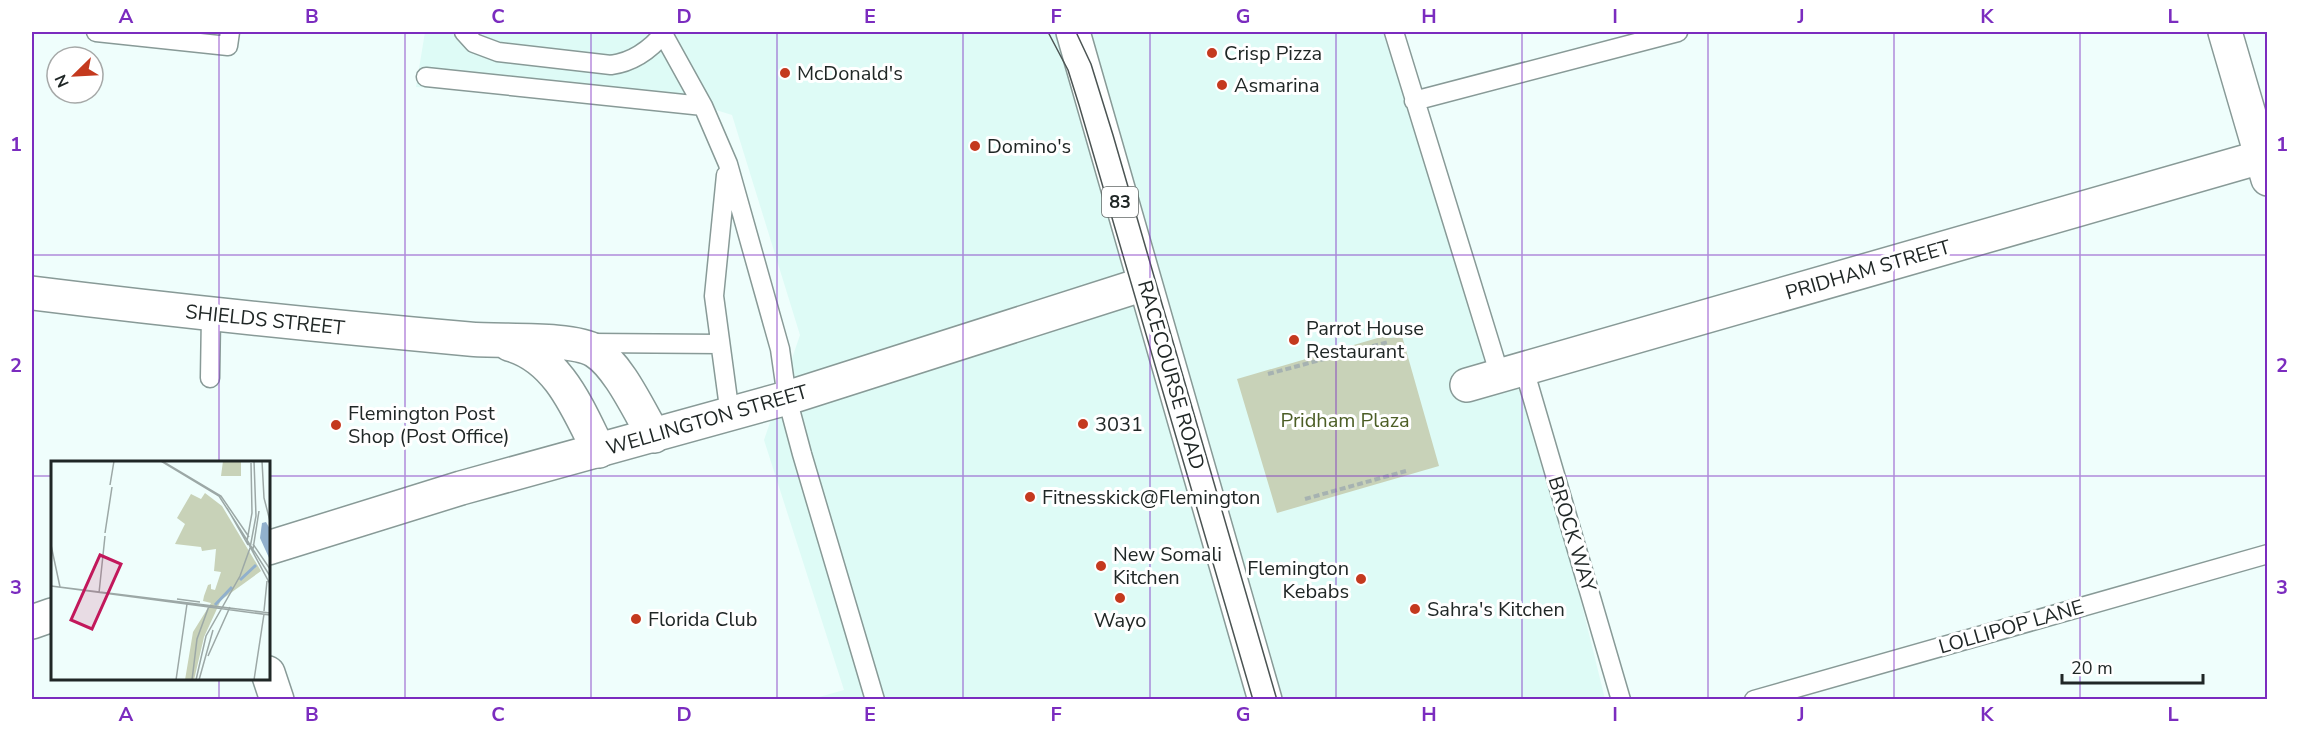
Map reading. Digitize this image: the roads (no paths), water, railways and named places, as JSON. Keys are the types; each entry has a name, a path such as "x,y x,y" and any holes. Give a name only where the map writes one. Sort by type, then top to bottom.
{"main road":[{"name":"RACECOURSE ROAD","path":"1053,32 1079,73 1100,118"},
{"name":"RACECOURSE ROAD","path":"1073,32 1100,118 1144,284 1265,699"},
{"path":"1084,32 1085,59 1100,118"},
{"path":"2225,32 2265,164"},
{"name":"PRIDHAM STREET","path":"1467,385 2265,164"},
{"name":"WELLINGTON STREET","path":"270,547 461,488 787,398 1144,284"},
{"name":"SHIELDS STREET","path":"32,293 211,315 498,342 573,343 595,351 605,360 624,385 654,436"},
{"name":"SHIELDS STREET","path":"498,342 525,349 551,369 575,402 599,451"},
{"path":"32,622 51,615"},
{"path":"270,679 277,699"}],"lane":[{"path":"96,32 228,46 230,32"},
{"path":"464,32 474,43 498,52 611,65 632,60 664,32 703,106 728,164 780,349 787,398 875,699"},
{"path":"491,32 498,52"},
{"name":"BROCK WAY","path":"1394,32 1414,101 1512,373 1621,699"},
{"path":"1414,101 1678,32"},
{"path":"426,77 703,106"},
{"path":"728,164 714,296 730,415"},
{"path":"210,378 211,315"},
{"path":"573,343 720,344"},
{"name":"LOLLIPOP LANE","path":"1754,699 2268,554"}],"tram line":[{"path":"1048,32 1068,70 1079,105 1253,700"},
{"path":"1076,32 1091,64 1113,135 1277,700"}],"place":[{"name":"Crisp Pizza","path":"1212,53"},
{"name":"McDonald's","path":"785,73"},
{"name":"Asmarina","path":"1222,85"},
{"name":"Domino's","path":"975,146"},
{"name":"Parrot House Restaurant","path":"1294,340"},
{"name":"3031","path":"1083,424"},
{"name":"Flemington Post Shop (Post Office)","path":"336,425"},
{"name":"Fitnesskick@Flemington","path":"1030,497"},
{"name":"New Somali Kitchen","path":"1101,566"},
{"name":"Flemington Kebabs","path":"1361,579"},
{"name":"Wayo","path":"1120,598"},
{"name":"Sahra's Kitchen","path":"1415,609"},
{"name":"Florida Club","path":"636,619"}],"park label":[{"name":"Pridham Plaza","path":"1345,420"}]}
